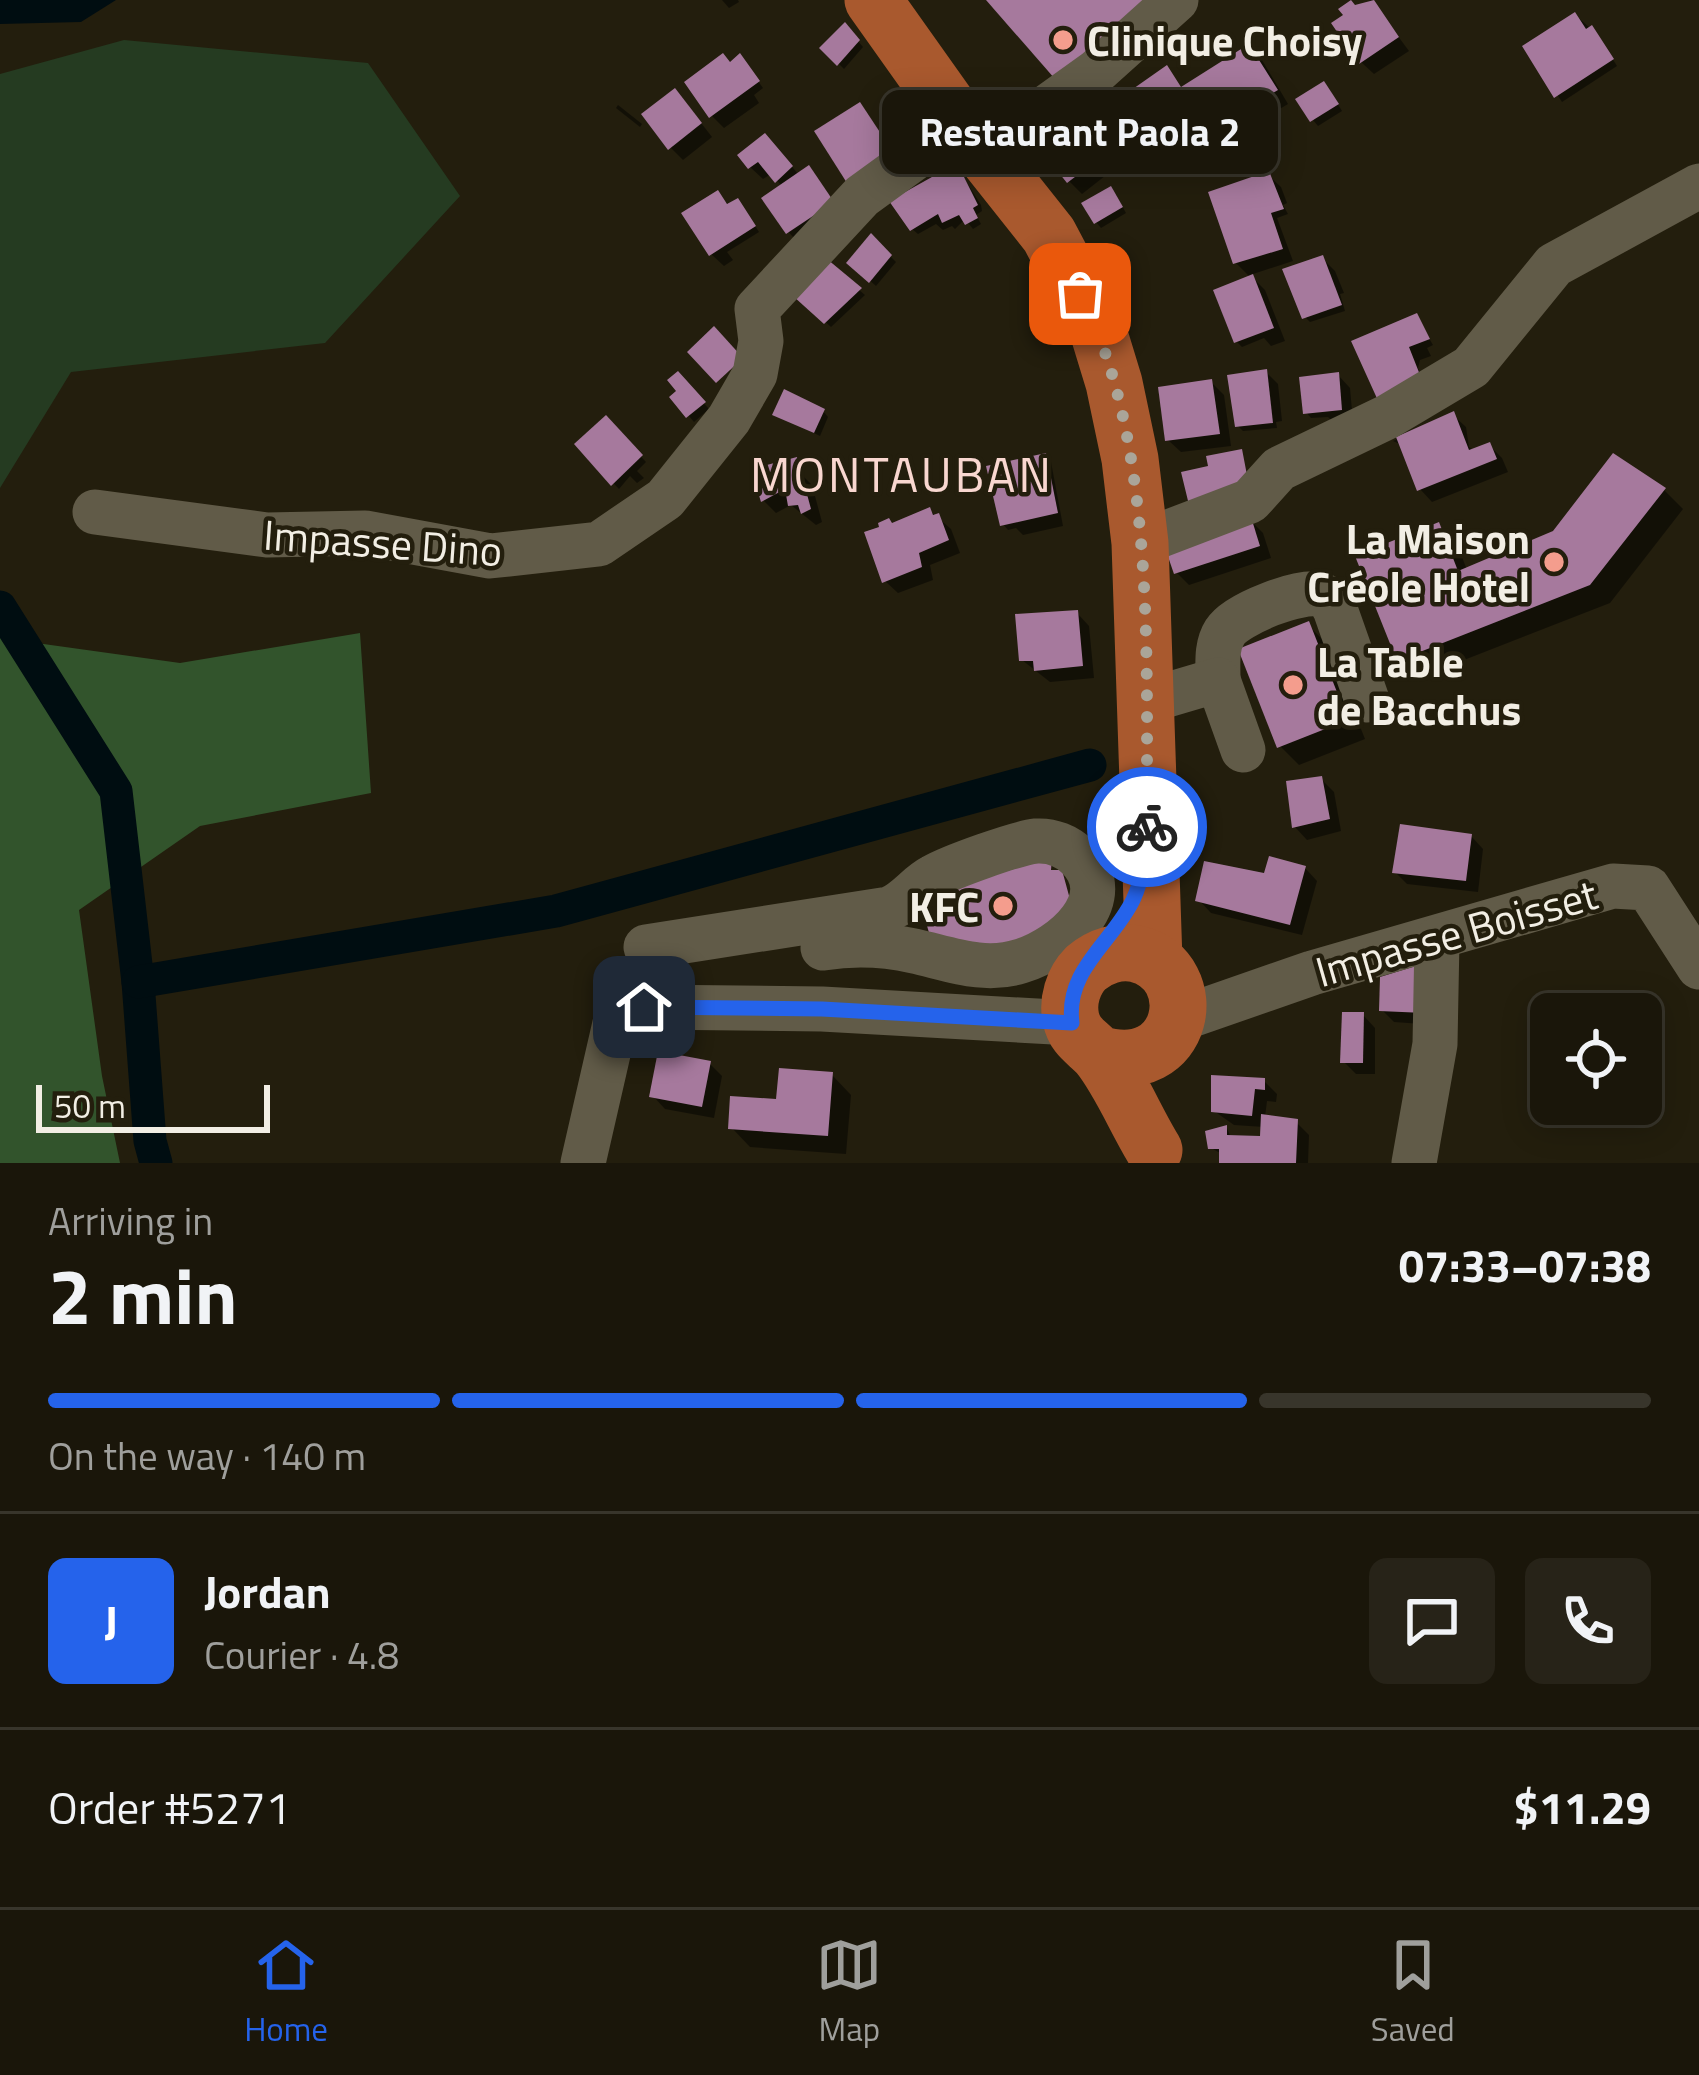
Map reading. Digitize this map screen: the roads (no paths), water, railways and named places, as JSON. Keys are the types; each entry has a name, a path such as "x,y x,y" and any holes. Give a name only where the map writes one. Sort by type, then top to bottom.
{"main road":[{"path":"873,0 1049,235 1096,324 1122,421 1140,543 1154,961"},
{"path":"1084,1016 1133,900 1147,847"},
{"path":"1115,953 1135,953 1154,961 1174,987 1153,1156 1084,1016 1096,960 1115,953"},
{"path":"1084,1016 1118,1060 1138,1059 1167,1035"}],"street":[{"name":"Impasse Dino","path":"95,512 268,535 365,533 490,556 599,544 665,500 729,419 755,374 761,341 757,309 862,196 1097,71 1176,0"},
{"path":"1140,543 1250,501 1280,470 1387,417 1471,367 1554,265 1699,186"},
{"path":"1244,750 1218,680 1219,644 1227,626 1250,611 1309,593 1330,600 1367,700"},
{"path":"1147,701 1218,680"},
{"path":"646,947 823,935 993,968 1024,961 1073,928 1093,902 1096,883 1090,869 1071,850 1037,841 935,875 904,903 823,935"},
{"name":"Impasse Boisset","path":"1167,1035 1312,973 1613,886 1648,888 1699,967"},
{"path":"822,1009 823,935"},
{"path":"1414,1163 1435,1044 1437,940"},
{"path":"583,1163 616,1019 626,1011 644,1007 1084,1016"}],"waterway":[{"path":"0,607 116,791 150,1141 156,1163"},
{"path":"138,982 556,911 1090,765"}],"place":[{"name":"Clinique Choisy","path":"1063,40"},
{"name":"Restaurant Paola 2","path":"1080,294"},
{"name":"La Maison Créole Hotel","path":"1554,562"},
{"name":"La Table de Bacchus","path":"1293,685"},
{"name":"KFC","path":"1003,906"}],"district":[{"name":"MONTAUBAN","path":"902,474"}]}
